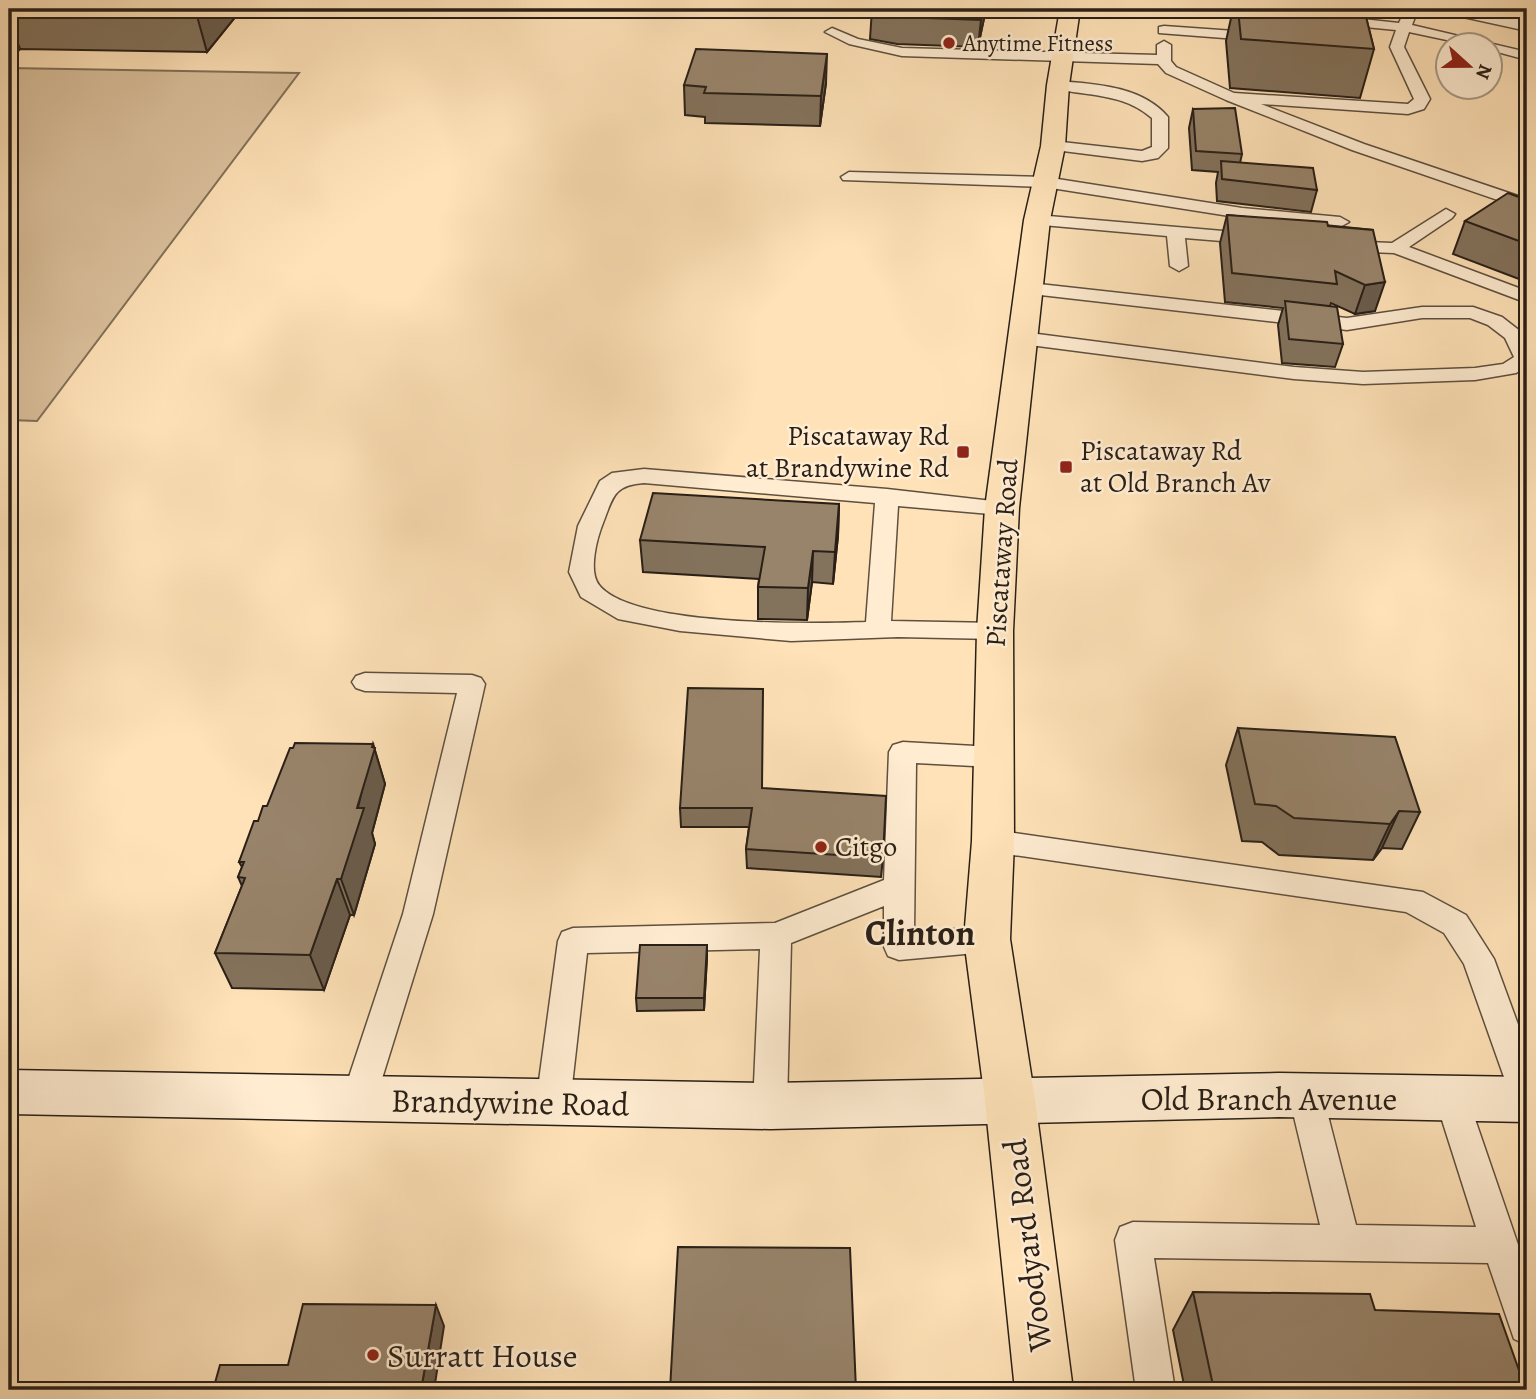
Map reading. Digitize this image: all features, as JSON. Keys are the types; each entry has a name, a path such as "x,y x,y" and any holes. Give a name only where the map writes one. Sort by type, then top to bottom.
{"main road":[{"name":"Piscataway Road","path":"1010,1100 987,939 993,841 995,631 1002,508 1022,338 1037,220 1053,146 1070,9"},
{"path":"1452,9 1527,25"},
{"name":"Brandywine Road","path":"9,1091 770,1106 1010,1100"},
{"name":"Old Branch Avenue","path":"1010,1100 1306,1096 1527,1100"},
{"name":"Woodyard Road","path":"1010,1100 1044,1390"}],"lane":[{"path":"1186,9 1279,16"},
{"path":"1231,97 1408,109 1419,106 1422,99 1390,46 1404,27 1410,9"},
{"path":"1169,11 1164,30 1164,60 1171,70 1231,97 1358,147 1527,205"},
{"path":"1320,19 1404,27 1494,45 1527,56"},
{"path":"1164,30 1274,38"},
{"path":"832,32 869,47 1061,70 1164,60"},
{"path":"1053,146 1142,156 1152,155 1160,148 1160,117 1149,107 1061,70"},
{"path":"849,177 1045,182 1242,213 1340,222"},
{"path":"1396,248 1446,214"},
{"path":"1037,220 1271,240"},
{"path":"1175,232 1179,266"},
{"path":"1326,244 1396,248 1527,297"},
{"path":"1022,338 1294,373 1363,377 1475,374 1509,369 1525,359 1520,341 1505,327 1473,313 1440,310 1347,324 1030,289"},
{"path":"995,631 878,630 791,633 680,623 627,613 590,591 581,572 590,526 608,486 620,478 644,476 1002,508"},
{"path":"878,630 887,496"},
{"path":"359,1098 418,914 472,684 365,682"},
{"path":"987,939 899,947 903,752 993,757"},
{"path":"993,841 1412,901 1455,925 1478,959 1527,1094"},
{"path":"553,1103 573,941 776,936 900,887"},
{"path":"770,1106 776,936"},
{"path":"1306,1096 1342,1242"},
{"path":"1452,1098 1527,1326"},
{"path":"1155,1390 1133,1240 1500,1245"}],"shaded area":[{"path":"9,68 299,73 37,421 9,420"}],"building":[{"path":"9,9 203,9 197,16 9,13"},
{"path":"872,9 983,9 981,20 899,17 871,12"},
{"path":"1238,9 1364,9 1374,49 1241,39"},
{"path":"696,49 827,54 821,96 704,93 706,87 684,85"},
{"path":"1235,108 1242,154 1196,151 1193,109"},
{"path":"1221,161 1313,168 1317,190 1222,179"},
{"path":"1508,193 1527,200 1527,244 1465,221"},
{"path":"1227,215 1327,222 1328,226 1373,230 1385,282 1365,285 1335,271 1337,284 1232,273"},
{"path":"1285,301 1337,307 1343,344 1289,339"},
{"path":"653,493 839,504 835,552 813,551 808,588 758,587 765,547 640,540"},
{"path":"688,688 763,689 762,788 886,796 883,858 746,849 752,808 680,808"},
{"path":"1238,728 1395,737 1420,812 1399,811 1390,824 1294,818 1276,806 1255,804"},
{"path":"295,743 373,744 372,747 375,748 357,808 364,808 341,879 337,879 310,955 215,953 245,878 238,877 244,862 239,862 254,821 258,821 263,806 267,806 290,748 293,748"},
{"path":"640,945 707,945 704,998 636,998"},
{"path":"678,1247 850,1248 856,1390 670,1390"},
{"path":"1193,1292 1370,1294 1375,1310 1499,1314 1526,1390 1214,1390"},
{"name":"Surratt House","path":"303,1304 436,1305 421,1390 213,1390 220,1365 288,1365"}],"place":[{"name":"Anytime Fitness","path":"949,43"},
{"name":"Piscataway Rd at Brandywine Rd","path":"963,452"},
{"name":"Piscataway Rd at Old Branch Av","path":"1066,467"},
{"name":"Citgo","path":"821,847"},
{"name":"Surratt House","path":"373,1355"}],"district":[{"name":"Clinton","path":"920,933"}]}
